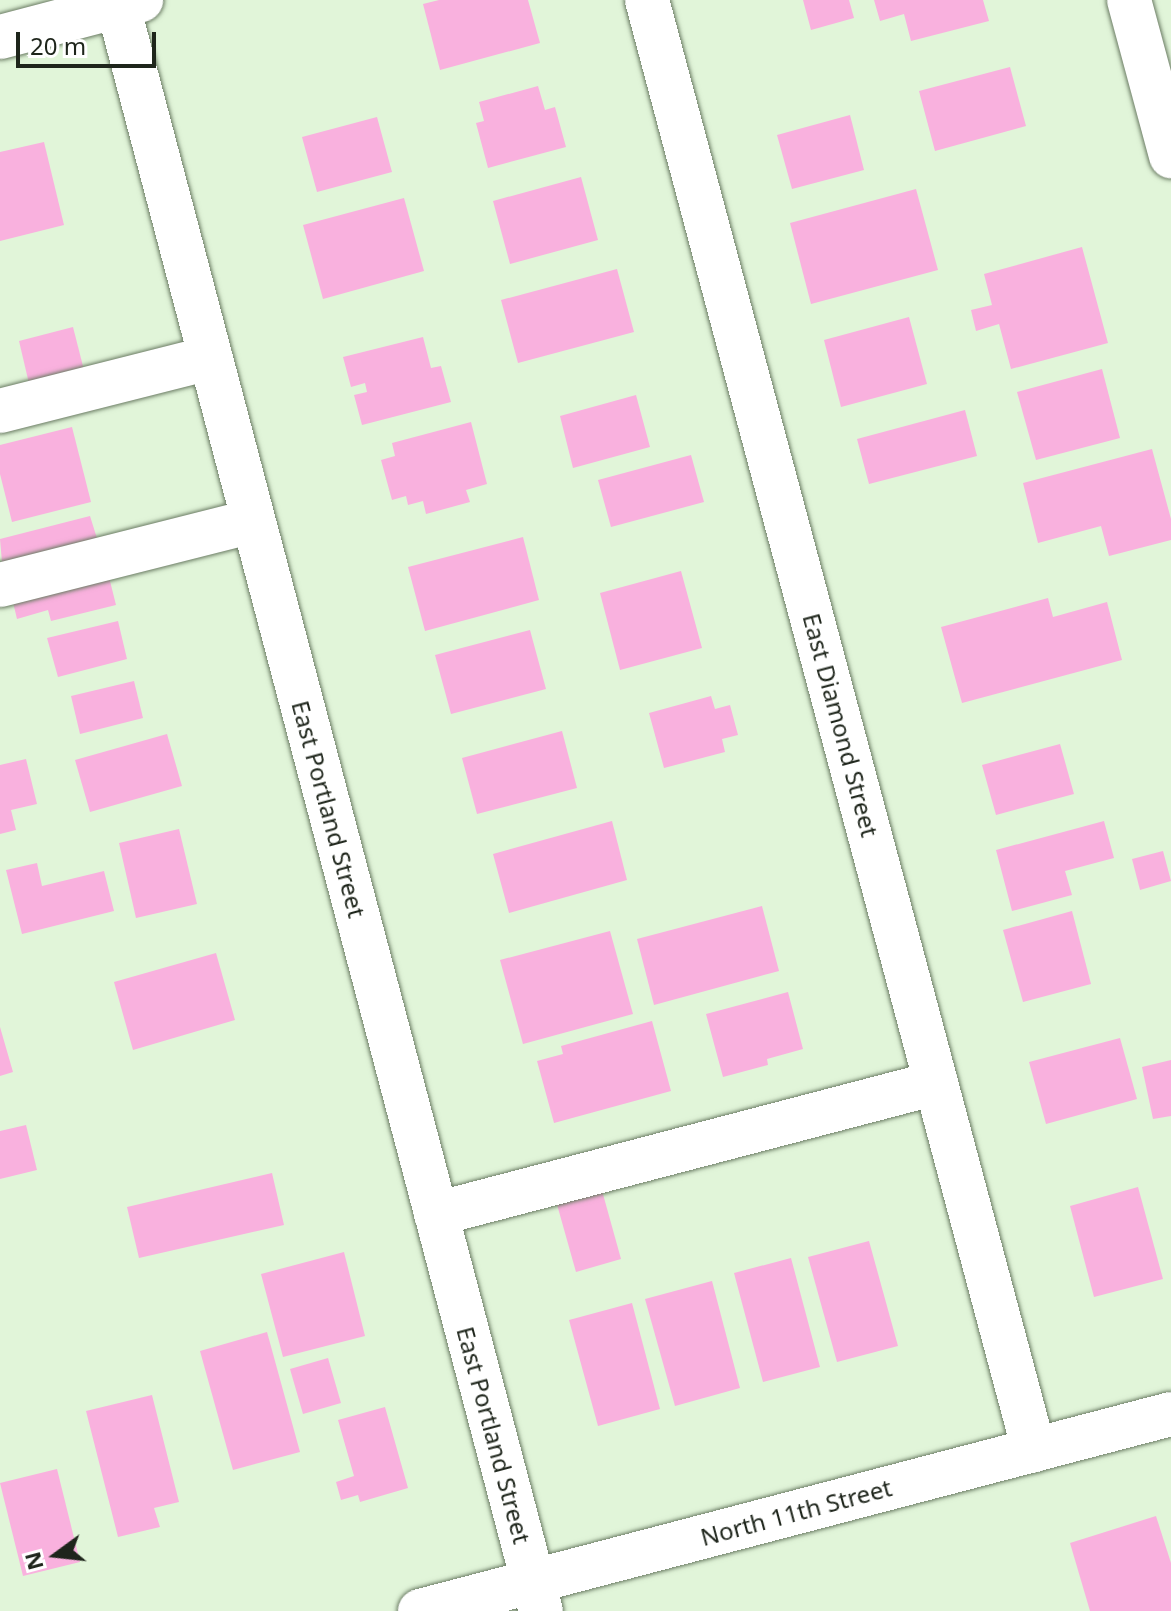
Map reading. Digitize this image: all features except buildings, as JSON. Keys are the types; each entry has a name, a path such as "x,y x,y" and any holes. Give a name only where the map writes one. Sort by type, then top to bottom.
{"street":[{"name":"East Diamond Street","path":"647,0 1034,1450"},
{"path":"1129,0 1171,156"},
{"path":"14,23 130,3"},
{"name":"East Portland Street","path":"130,3 210,358 537,1596"},
{"path":"0,411 210,358"},
{"path":"0,585 253,521"},
{"path":"436,1214 936,1083"},
{"name":"North 11th Street","path":"420,1611 537,1596 1034,1450 1171,1414"}]}
